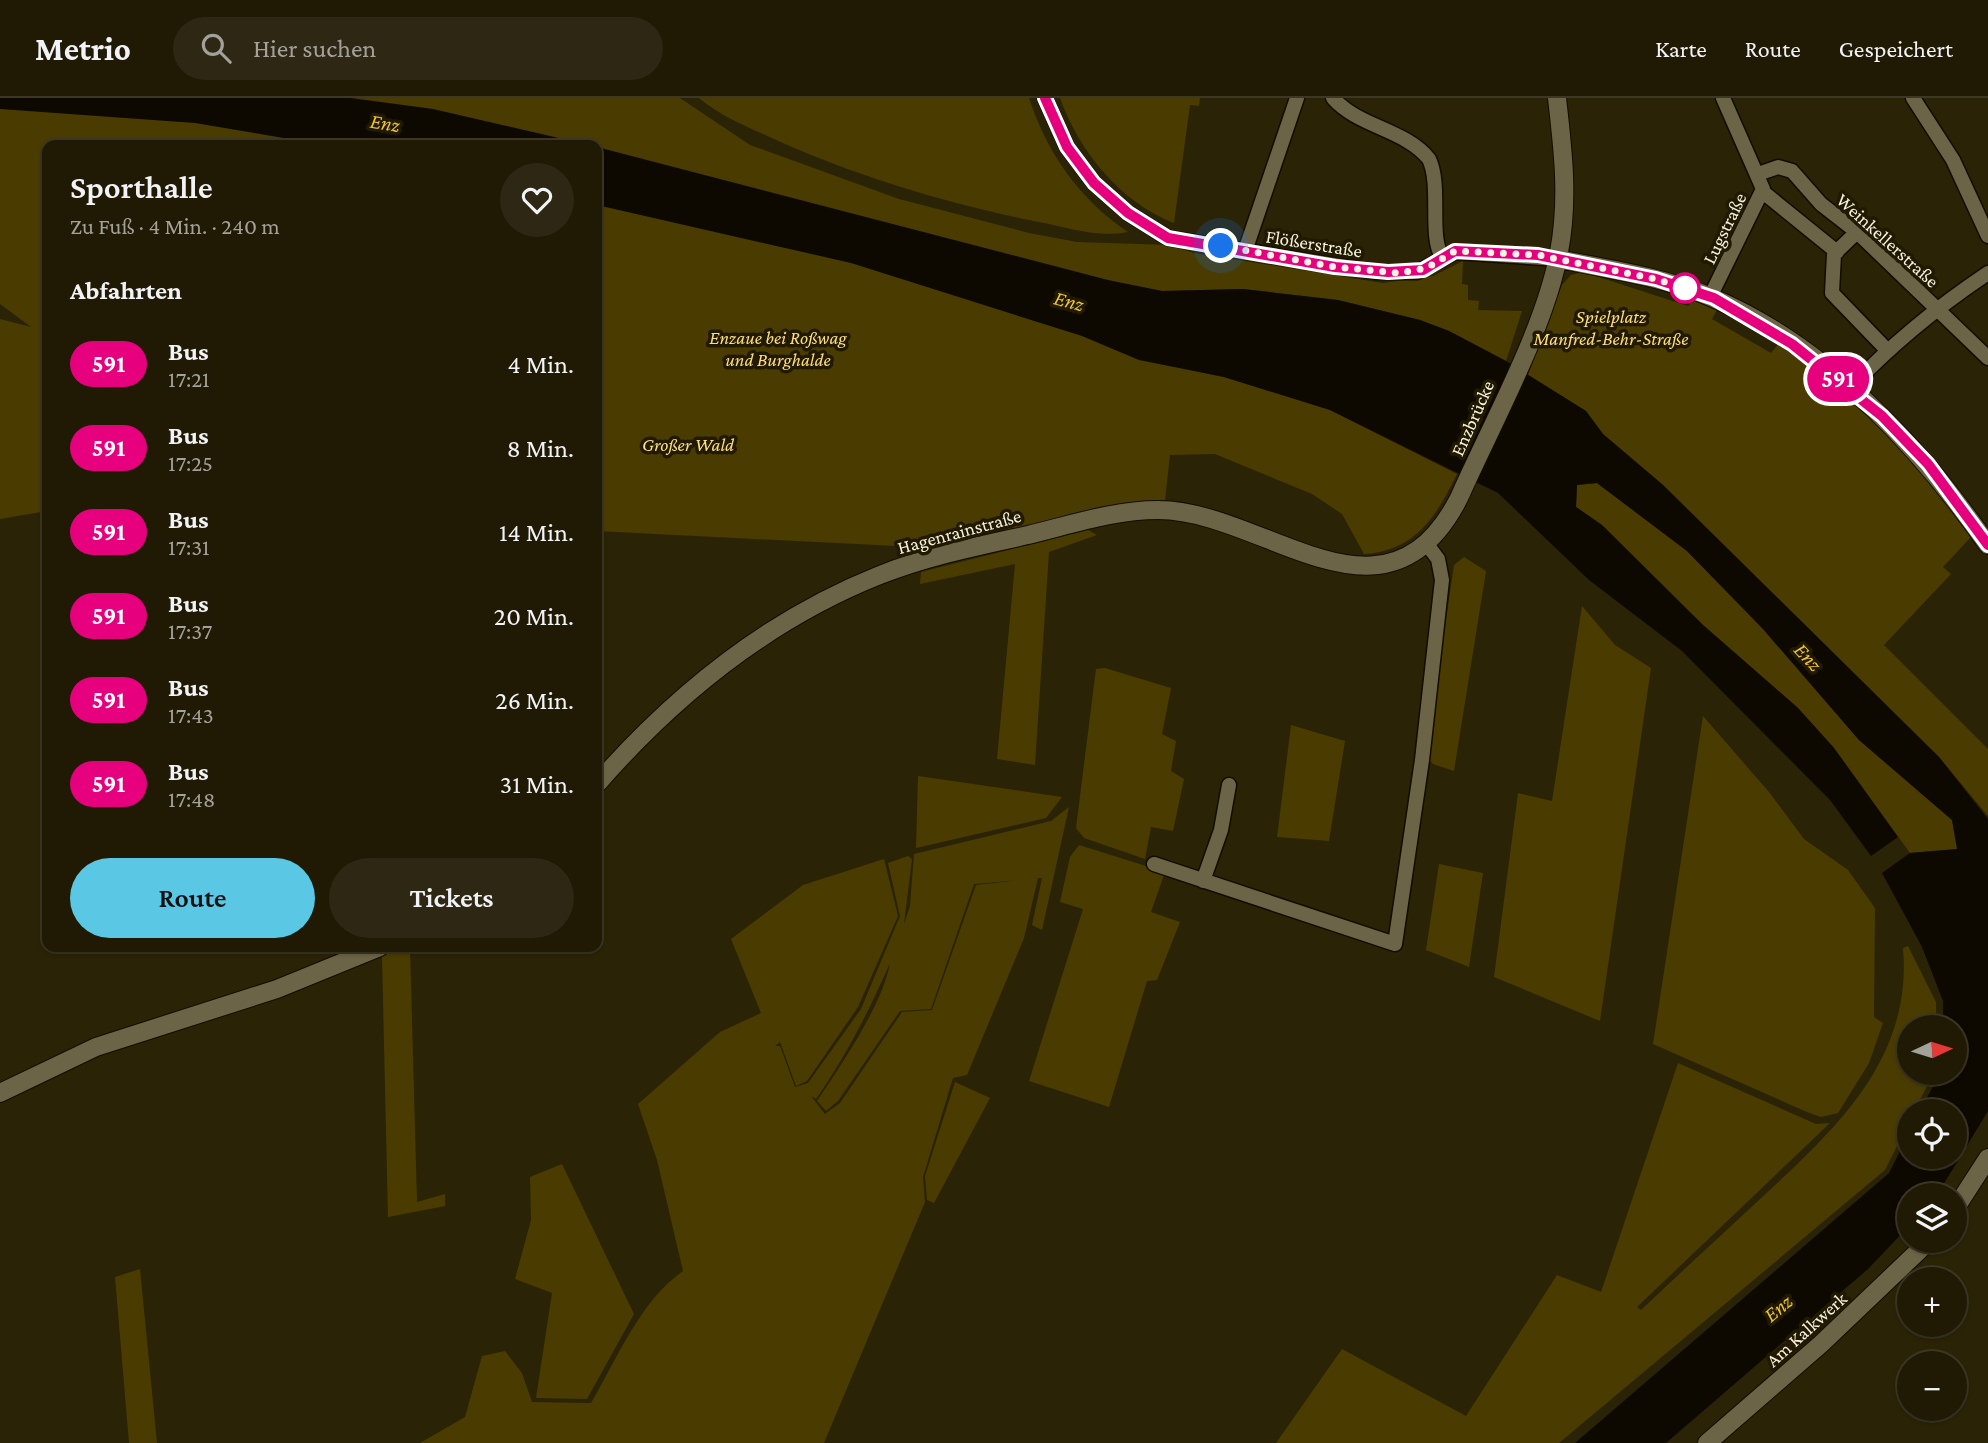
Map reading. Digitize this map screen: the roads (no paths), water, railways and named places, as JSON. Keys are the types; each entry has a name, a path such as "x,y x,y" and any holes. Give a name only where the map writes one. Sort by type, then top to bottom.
{"street":[{"name":"Flößerstraße","path":"1045,98 1060,134 1075,160 1094,183 1122,208 1168,238 1335,267 1388,272 1417,271 1459,251 1558,258"},
{"path":"1245,251 1297,98"},
{"path":"1333,98 1345,111 1394,135 1429,159 1437,216 1437,244 1443,258"},
{"name":"Enzbrücke","path":"1426,543 1446,522 1459,498 1522,356 1558,258 1566,175 1557,98"},
{"name":"Lugstraße","path":"1710,297 1762,192 1758,174 1723,98"},
{"path":"1913,98 1954,160 1988,236"},
{"name":"Weinkellerstraße","path":"1758,174 1778,167 1792,171 1821,204 1857,232 1988,358"},
{"path":"1762,192 1837,252"},
{"path":"1857,232 1834,254 1832,293 1886,349"},
{"path":"1558,258 1656,279 1710,297 1792,344 1850,388 1908,441 1988,545"},
{"path":"1850,388 1886,349 1900,342 1935,308 1988,273"},
{"name":"Hagenrainstraße","path":"602,779 670,708 752,643 849,589 916,563 1116,514 1157,510 1216,518 1330,563 1362,567 1392,561 1426,543"},
{"path":"1154,864 1395,944 1422,760 1442,580 1438,559 1426,543"},
{"path":"1203,881 1220,830 1229,785"},
{"path":"0,1093 96,1047 277,989 368,952"},
{"path":"1967,1190 1984,1164"},
{"name":"Am Kalkwerk","path":"1707,1443 1821,1344 1916,1253"}],"water":[{"name":"Enz","path":"0,98 351,98 433,109 567,140 295,140 195,123 0,109"},
{"name":"Enz","path":"602,148 1108,280 1162,291 1243,289 1338,300 1420,320 1449,331 1506,361 1586,411 1603,434 1663,485 1939,757 1988,819 1988,1111 1967,1146 1967,1099 1926,1099 1934,1085 1967,1085 1967,1015 1943,1015 1943,1001 1922,947 1882,873 1910,853 1957,849 1952,820 1859,740 1763,629 1687,551 1597,483 1577,485 1576,507 1602,525 1703,625 1798,708 1834,748 1898,837 1871,856 1830,800 1682,651 1589,580 1498,493 1330,410 1224,377 1139,360 1082,336 851,263 602,206"},
{"name":"Enz","path":"1897,1157 1897,1169 1953,1169 1944,1183 1897,1183 1897,1239 1868,1269 1666,1443 1575,1443 1889,1173"}],"park label":[{"name":"Spielplatz Manfred-Behr-Straße","path":"1611,327"},
{"name":"Enzaue bei Roßwag und Burghalde","path":"778,348"},
{"name":"Großer Wald","path":"688,444"}]}
